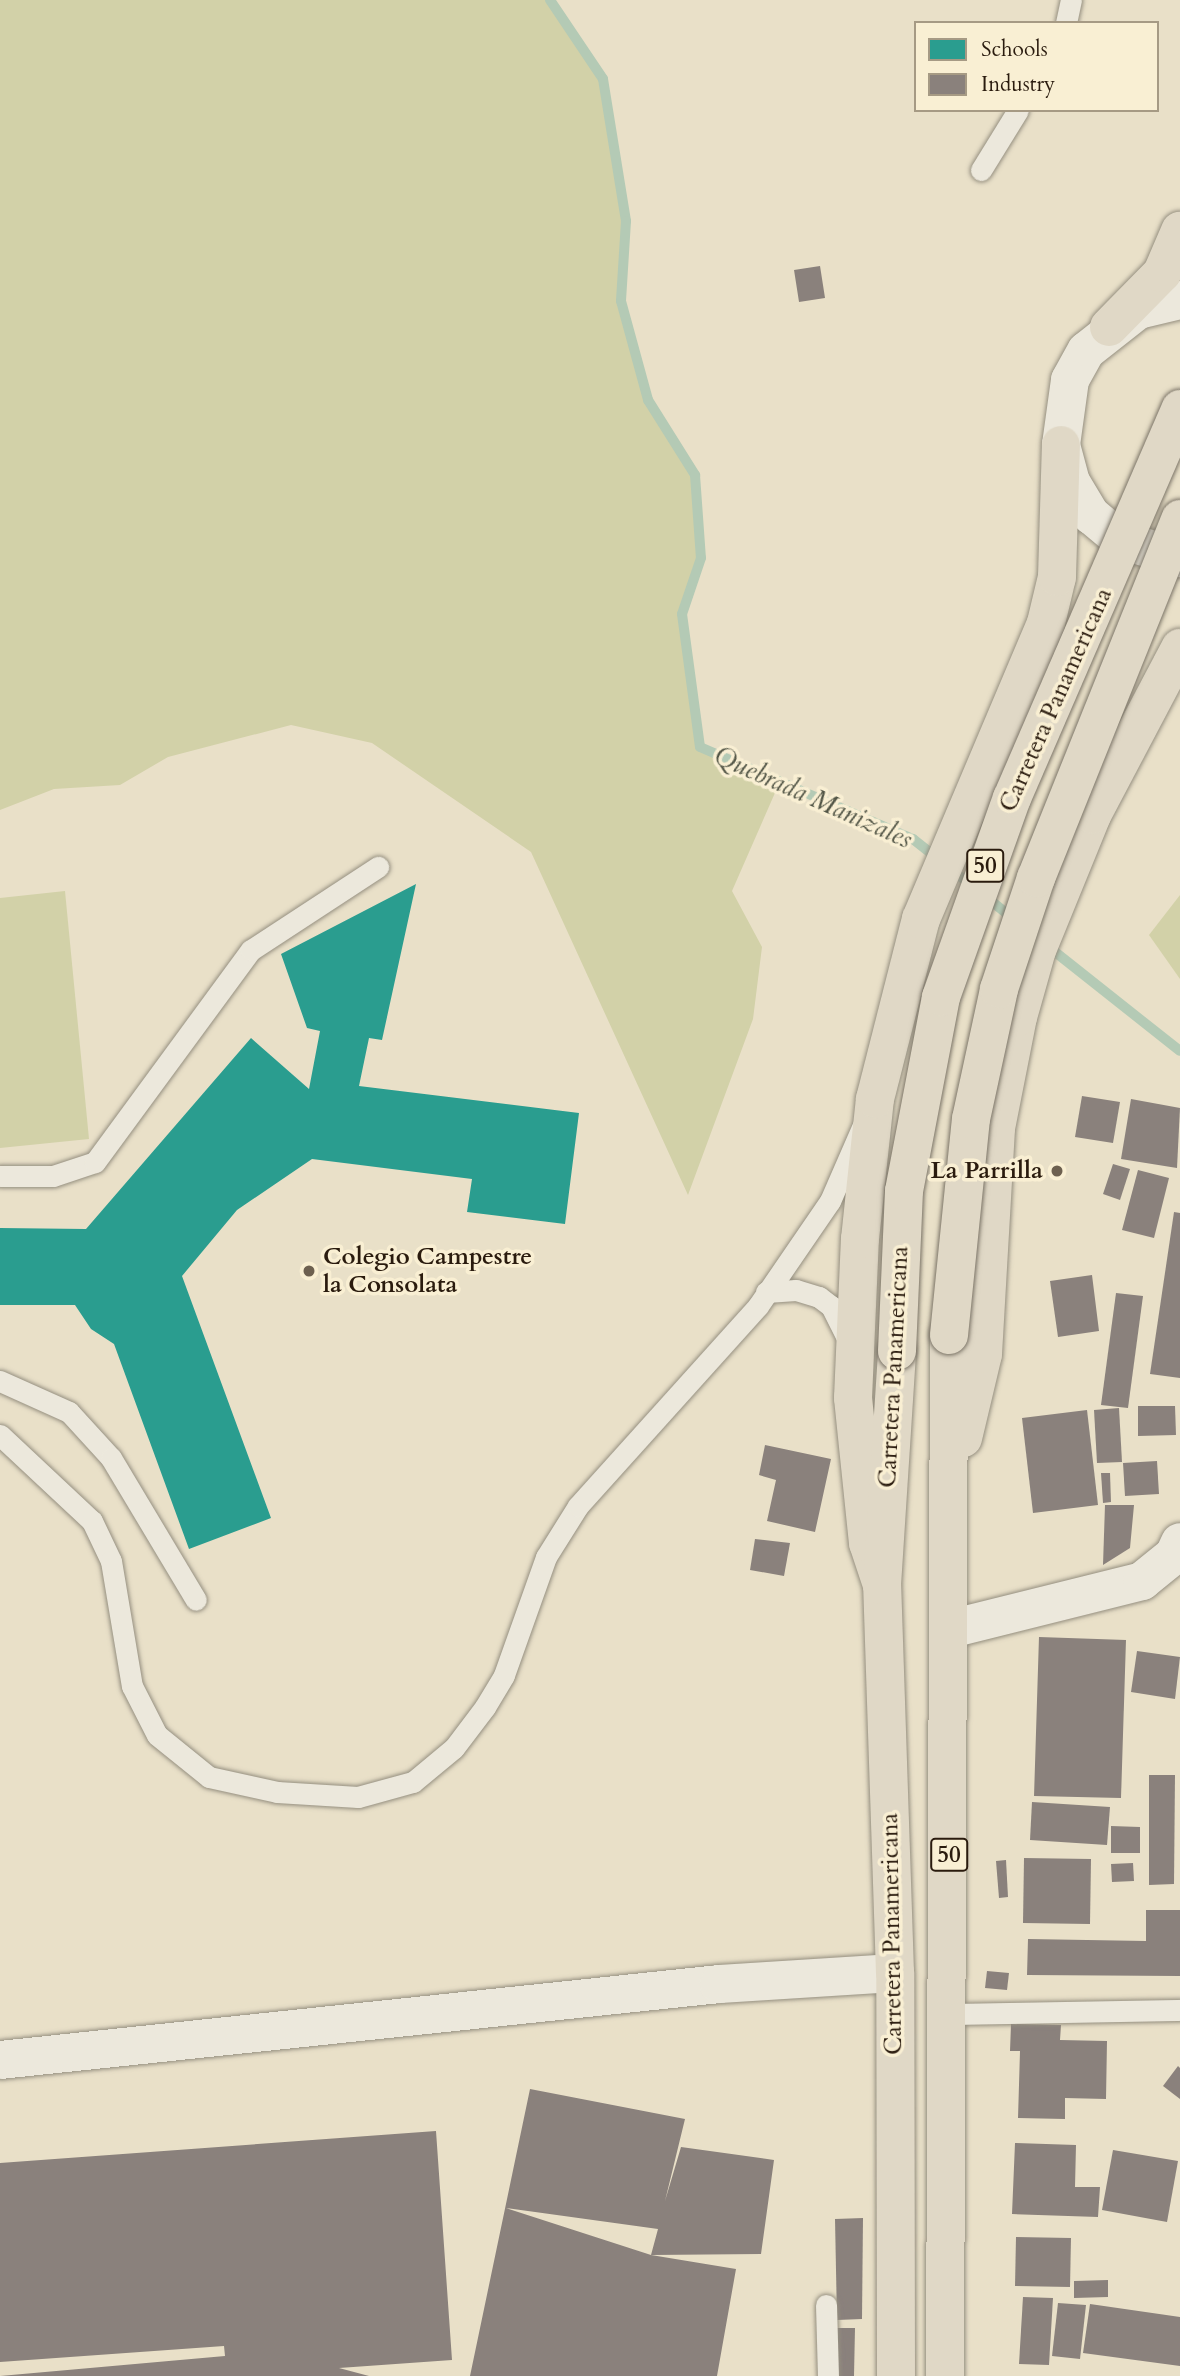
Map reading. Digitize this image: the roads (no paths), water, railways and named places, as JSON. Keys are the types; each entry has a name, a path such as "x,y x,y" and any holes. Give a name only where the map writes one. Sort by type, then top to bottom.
{"highway":[{"path":"1110,327 1162,273 1180,231"},
{"name":"Carretera Panamericana","path":"896,2376 895,1973 881,1585 897,1351 904,1191 941,996 1012,797 1180,409"},
{"path":"881,1585 869,1543 853,1352 875,1100 921,919 1046,623 1057,577 1061,445"},
{"name":"Carretera Panamericana","path":"945,2376 950,1629 944,1511 949,1335 971,1119 999,989 1036,877 1180,519"},
{"path":"944,1511 983,1354 996,1128 1018,1017 1037,950 1092,815 1180,648"},
{"path":"1125,749 1180,704"}],"street":[{"path":"1180,300 1138,310 1110,327 1070,380 1061,445 1071,482 1091,515 1121,540 1180,558"},
{"path":"950,1629 1142,1581 1174,1555 1180,1542"},
{"path":"0,2060 719,1984 895,1973"}],"lane":[{"path":"1066,21 1071,0"},
{"path":"981,170 1017,112"},
{"path":"0,1176 53,1176 95,1162 251,950 378,867"},
{"path":"0,1434 92,1521 111,1561 131,1686 158,1735 209,1777 277,1792 358,1797 413,1782 454,1748 504,1675 546,1557 578,1506 766,1292 830,1201 875,1100"},
{"path":"766,1292 796,1290 819,1297 831,1306 853,1352"},
{"path":"0,1381 69,1412 111,1458 196,1601"},
{"path":"949,2014 1180,2010"},
{"path":"826,2305 828,2376"}],"waterway":[{"name":"Quebrada Manizales","path":"550,0 603,79 626,221 621,301 648,400 695,475 701,558 682,614 700,747 913,839 972,886"},
{"name":"Quebrada Manizales","path":"985,896 1013,919"},
{"name":"Quebrada Manizales","path":"1045,944 1180,1051"}],"place":[{"name":"La Parrilla","path":"1057,1171"},
{"name":"Colegio Campestre la Consolata","path":"309,1271"}]}
